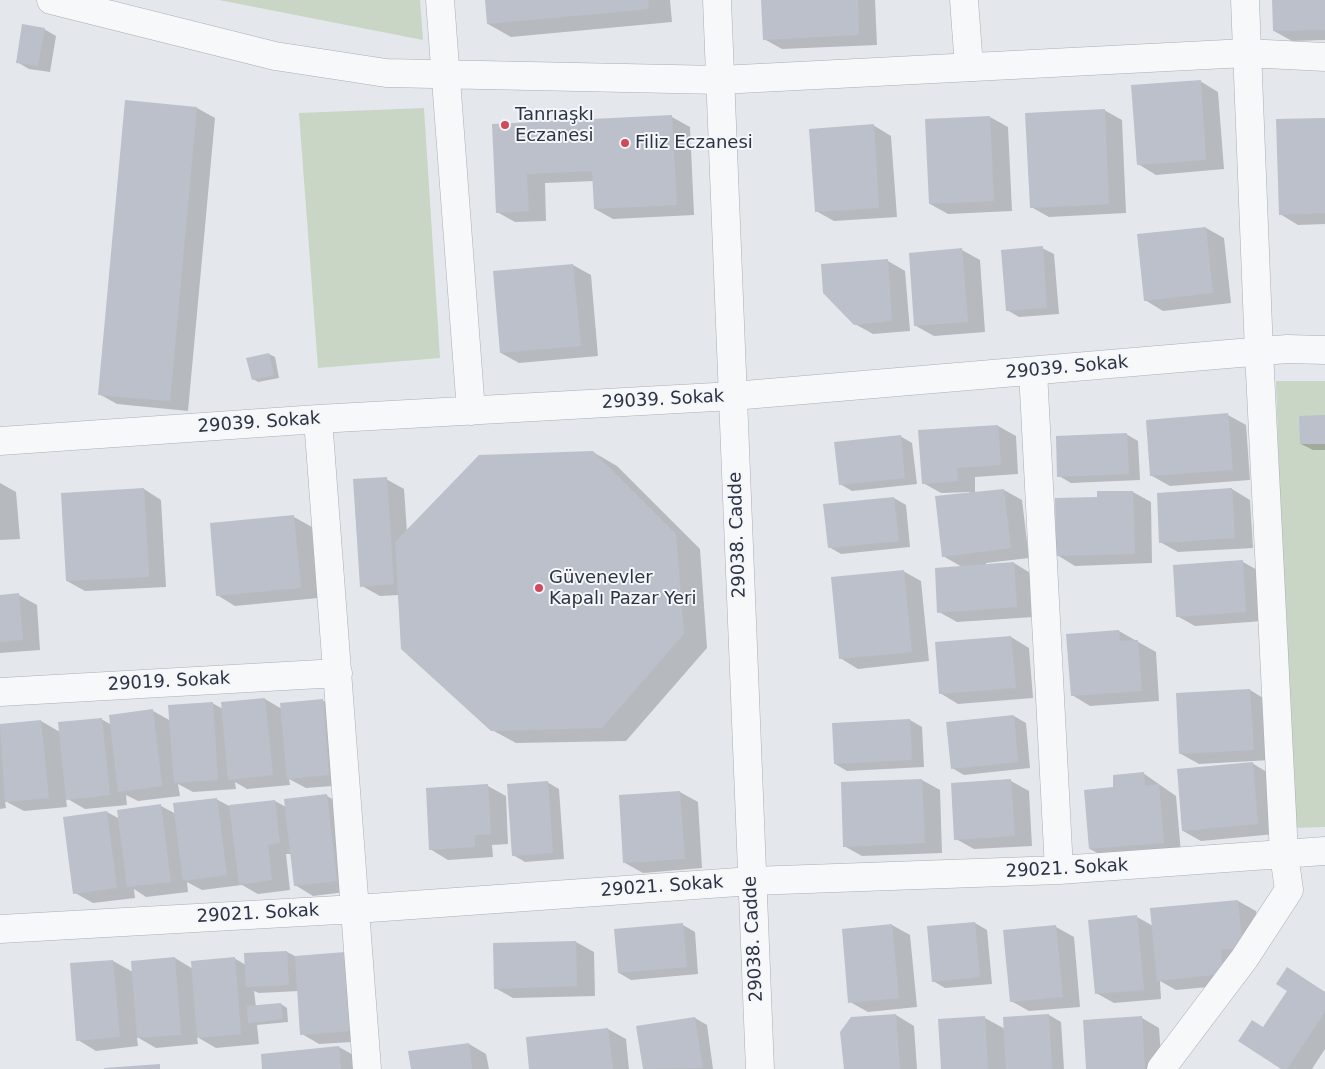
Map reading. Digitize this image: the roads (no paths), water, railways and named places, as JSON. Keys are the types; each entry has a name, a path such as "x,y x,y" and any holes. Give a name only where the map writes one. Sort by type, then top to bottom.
{"street":[{"path":"440,0 471,411"},
{"name":"29038. Cadde","path":"717,0 760,1069"},
{"path":"964,0 969,67"},
{"path":"1161,1069 1244,959 1289,890 1284,854 1259,352 1245,0"},
{"path":"61,1 275,56 386,73 720,80 1246,53 1325,57"},
{"name":"29039. Sokak","path":"0,441 318,419 733,396 1259,352 1325,350"},
{"path":"1034,371 1059,870"},
{"path":"318,419 367,1069"},
{"name":"29019. Sokak","path":"0,692 338,672"},
{"name":"29021. Sokak","path":"0,929 356,909 752,881 1059,870 1325,851"}],"place":[{"name":"Tanrıaşkı Eczanesi","path":"505,125"},
{"name":"Filiz Eczanesi","path":"625,143"},
{"name":"Güvenevler Kapalı Pazar Yeri","path":"539,588"}]}
